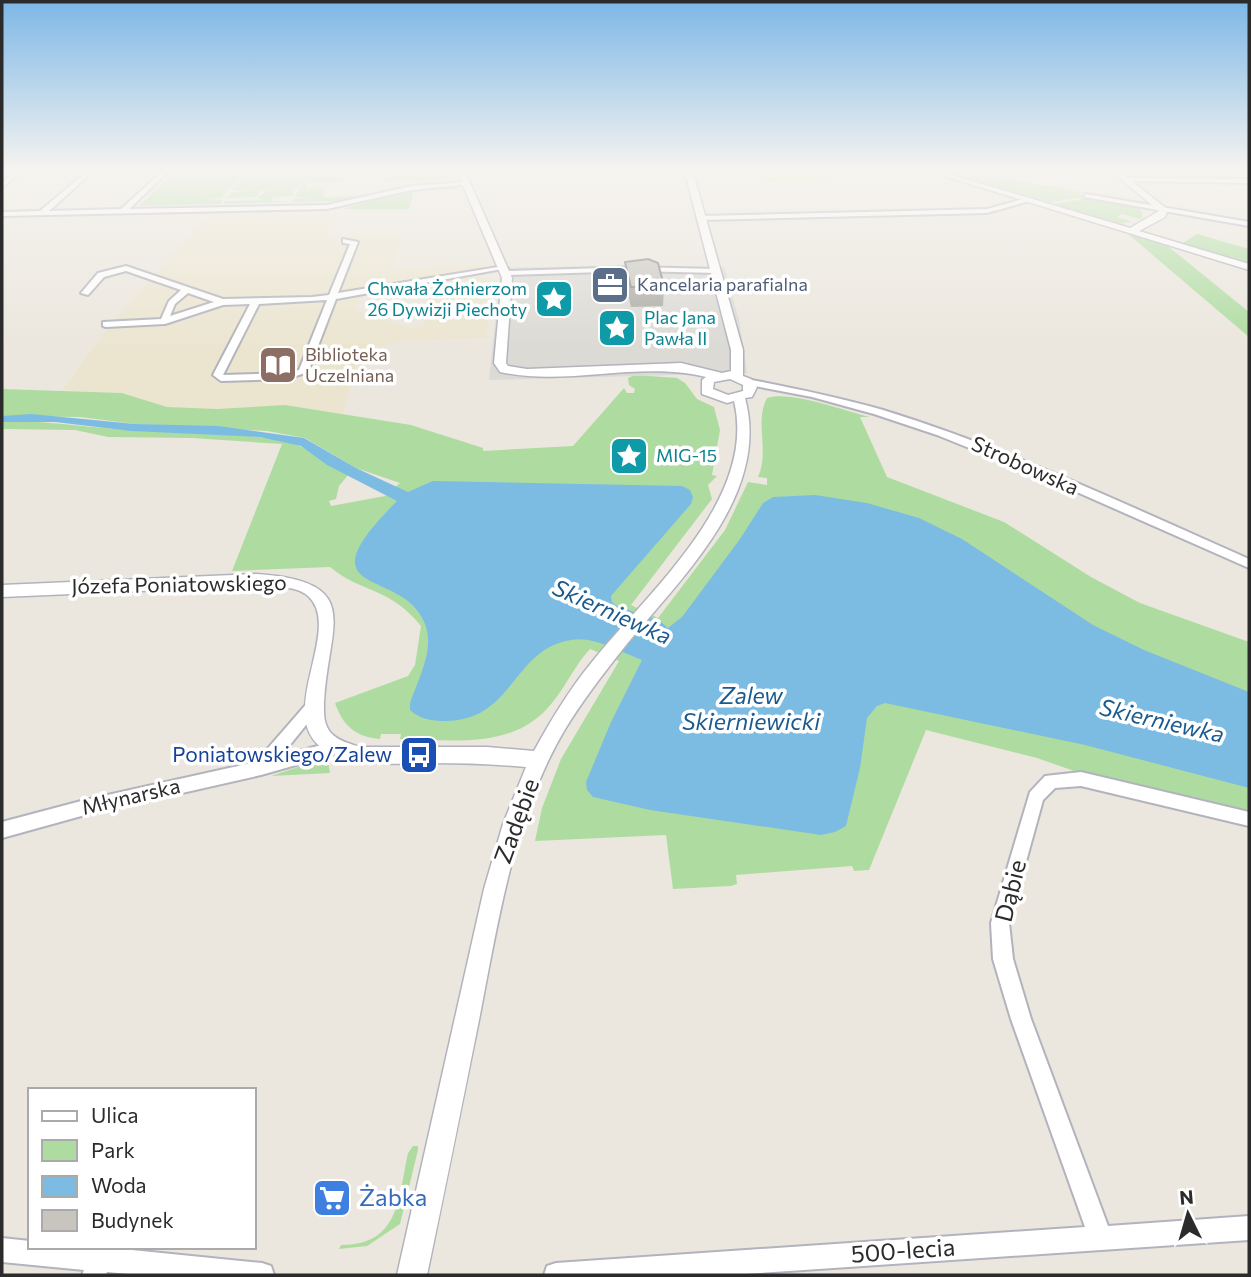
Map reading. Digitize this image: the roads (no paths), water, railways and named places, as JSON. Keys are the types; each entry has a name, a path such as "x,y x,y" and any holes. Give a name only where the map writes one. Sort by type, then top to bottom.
{"street":[{"path":"487,229 505,270 500,363 504,369 527,373 665,369 712,379 745,382"},
{"path":"704,229 745,382"},
{"path":"1124,229 1249,267"},
{"path":"1132,231 1137,229"},
{"path":"256,302 218,372 221,378 290,376 305,370 354,242 346,241"},
{"path":"85,293 101,275 125,268 222,302"},
{"path":"106,324 165,321 222,302 333,297 505,270 716,271"},
{"path":"165,321 166,312 176,298 187,290"},
{"name":"Zadębie","path":"412,1275 491,901 514,820 559,721 605,656 696,546 725,502 736,476 744,444 742,422 735,416 733,398 709,394 704,387 712,379"},
{"path":"733,398 745,382"},
{"name":"Strobowska","path":"745,382 792,391 913,422 961,438 1249,564"},
{"name":"Józefa Poniatowskiego","path":"2,591 265,580 304,585 315,591 327,610 314,705 320,733 336,747"},
{"path":"261,768 314,705"},
{"path":"336,747 360,755 487,755 539,760"},
{"name":"Młynarska","path":"2,830 102,802 261,768 336,747"},
{"name":"Dąbie","path":"1101,1238 1021,1019 1003,959 1000,923 1036,797 1051,781 1081,779 1249,819"},
{"name":"500-lecia","path":"556,1275 1249,1228"},
{"path":"2,1250 97,1267 262,1275"}],"water":[{"name":"Zalew Skierniewicki","path":"31,414 135,424 218,426 304,438 356,468 408,492 433,481 682,486 690,490 693,497 691,504 611,596 612,602 617,606 660,621 668,628 682,617 740,539 763,503 773,497 815,495 867,503 919,518 962,539 1093,625 1144,650 1249,692 1249,788 1085,745 885,703 877,706 867,718 860,768 846,826 835,832 821,835 650,810 593,797 587,790 586,782 611,722 642,660 598,642 571,640 551,646 536,656 500,698 486,710 468,718 445,721 422,717 410,710 410,703 427,654 428,634 425,624 414,606 398,594 366,578 356,569 356,554 369,533 397,501 327,465 301,446 260,437 131,431 55,422 2,422 2,416"}],"place":[{"name":"Kancelaria parafialna","path":"610,285"},
{"name":"Chwała Żołnierzom 26 Dywizji Piechoty","path":"554,299"},
{"name":"Plac Jana Pawła II","path":"617,328"},
{"name":"Biblioteka Uczelniana","path":"278,365"},
{"name":"MIG-15","path":"629,456"},
{"name":"Poniatowskiego/Zalew","path":"419,755"},
{"name":"Żabka","path":"332,1198"}],"water label":[{"name":"Skierniewka","path":"612,612"},
{"name":"Skierniewka","path":"1162,721"}]}
